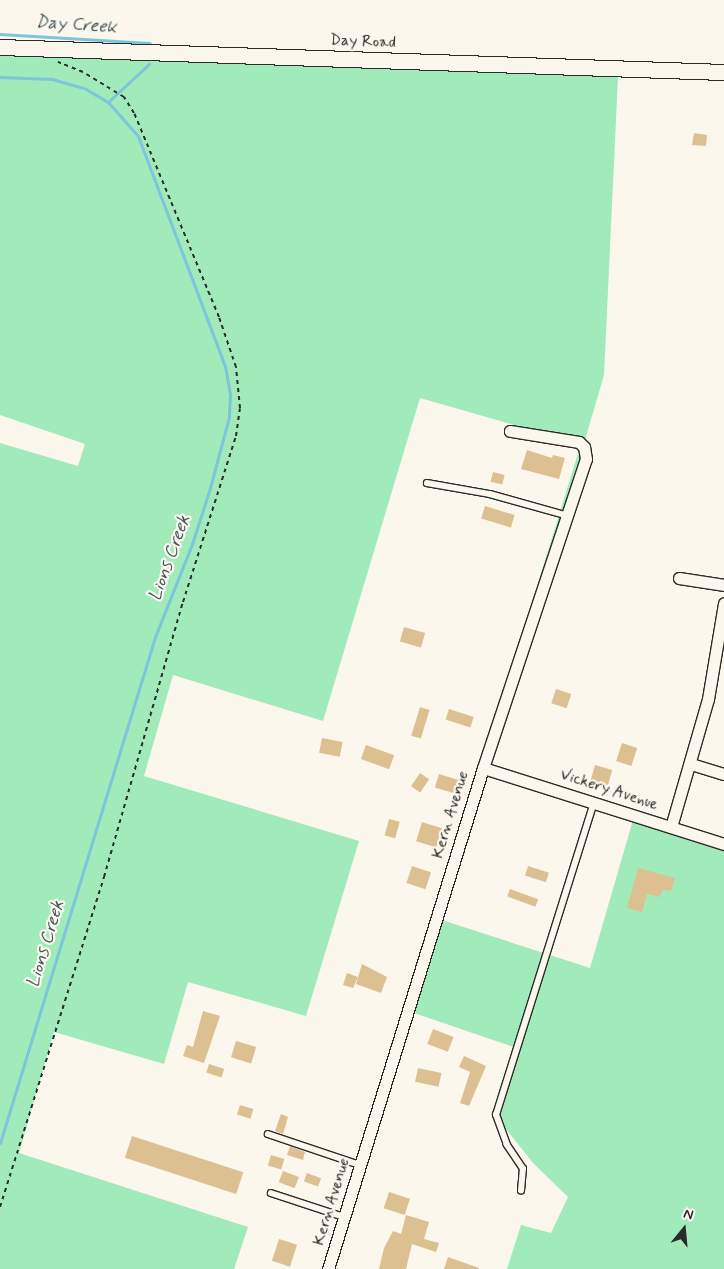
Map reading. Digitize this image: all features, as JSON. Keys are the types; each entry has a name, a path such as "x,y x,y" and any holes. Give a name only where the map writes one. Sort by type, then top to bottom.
{"street":[{"name":"Day Road","path":"0,47 724,72"},
{"name":"Kern Avenue","path":"328,1269 483,768 565,515 586,459 584,447 565,438 510,431"},
{"path":"679,578 724,585"},
{"path":"671,828 720,657 724,603"},
{"path":"690,764 724,774"},
{"name":"Vickery Avenue","path":"483,768 724,844"}],"lane":[{"path":"427,483 490,494 565,515"},
{"path":"521,1191 523,1169 507,1145 496,1115 594,802"},
{"path":"268,1134 360,1165"},
{"path":"271,1193 344,1217"}],"path":[{"path":"0,1207 104,877 180,612 236,436 240,408 236,367 219,317 134,112 124,97 83,72 50,59"}],"green space":[{"path":"0,56 219,59 618,77 604,375 568,498 481,767 581,444 420,398 323,721 173,675 144,776 359,841 306,1016 188,982 164,1064 54,1032 19,1153 248,1227 234,1269 0,1269 0,443 78,466 85,444 0,415"},
{"path":"633,820 724,847 724,1269 507,1269 521,1225 551,1233 568,1197 533,1163 495,1115 514,1047 414,1013 442,920 590,968"}],"building":[{"path":"694,133 707,135 706,146 692,145"},
{"path":"527,450 552,458 553,455 565,458 559,479 521,469"},
{"path":"493,472 505,475 502,485 491,482"},
{"path":"485,506 515,515 511,527 481,518"},
{"path":"404,627 425,633 421,647 400,641"},
{"path":"556,689 571,694 567,708 551,703"},
{"path":"420,707 430,710 421,739 411,736"},
{"path":"449,709 474,717 470,727 446,719"},
{"path":"322,738 343,742 340,757 319,753"},
{"path":"622,743 637,748 631,766 616,761"},
{"path":"366,745 394,755 389,769 361,759"},
{"path":"595,765 612,770 608,785 591,780"},
{"path":"420,773 429,779 420,792 411,786"},
{"path":"439,774 459,780 455,794 435,787"},
{"path":"389,819 400,822 395,838 385,835"},
{"path":"422,822 442,828 436,847 416,841"},
{"path":"412,866 431,872 425,889 406,883"},
{"path":"528,866 549,873 546,882 525,876"},
{"path":"638,868 675,878 671,891 663,889 660,897 647,894 642,912 627,908"},
{"path":"510,889 538,899 535,907 507,897"},
{"path":"362,964 387,977 381,993 356,984"},
{"path":"347,973 358,977 353,988 343,985"},
{"path":"203,1011 220,1016 204,1063 183,1056 187,1045 193,1047"},
{"path":"433,1029 454,1037 448,1052 427,1044"},
{"path":"236,1041 256,1047 251,1063 231,1057"},
{"path":"464,1056 486,1066 469,1106 460,1103 470,1072 459,1067"},
{"path":"209,1064 224,1069 221,1078 206,1073"},
{"path":"418,1068 441,1073 439,1087 415,1082"},
{"path":"240,1105 253,1109 250,1119 237,1115"},
{"path":"281,1114 288,1117 283,1134 275,1131"},
{"path":"132,1136 243,1172 236,1194 125,1158"},
{"path":"290,1146 305,1152 303,1160 287,1155"},
{"path":"271,1155 284,1159 281,1170 268,1166"},
{"path":"283,1171 299,1177 295,1188 279,1182"},
{"path":"307,1173 321,1178 318,1187 304,1181"},
{"path":"389,1192 410,1199 405,1215 384,1208"},
{"path":"406,1215 429,1222 424,1239 439,1243 436,1252 412,1244 406,1269 379,1269 384,1248 393,1231 401,1234"},
{"path":"279,1239 297,1245 290,1267 272,1261"},
{"path":"448,1257 479,1268 479,1269 444,1269"}],"waterway":[{"name":"Day Creek","path":"0,34 150,43"},
{"name":"Day Creek","path":"108,102 149,64"},
{"name":"Lions Creek","path":"0,77 52,79 86,89 108,102 138,136 225,366 230,395 229,417 210,488 192,544 155,637 0,1143"}]}
